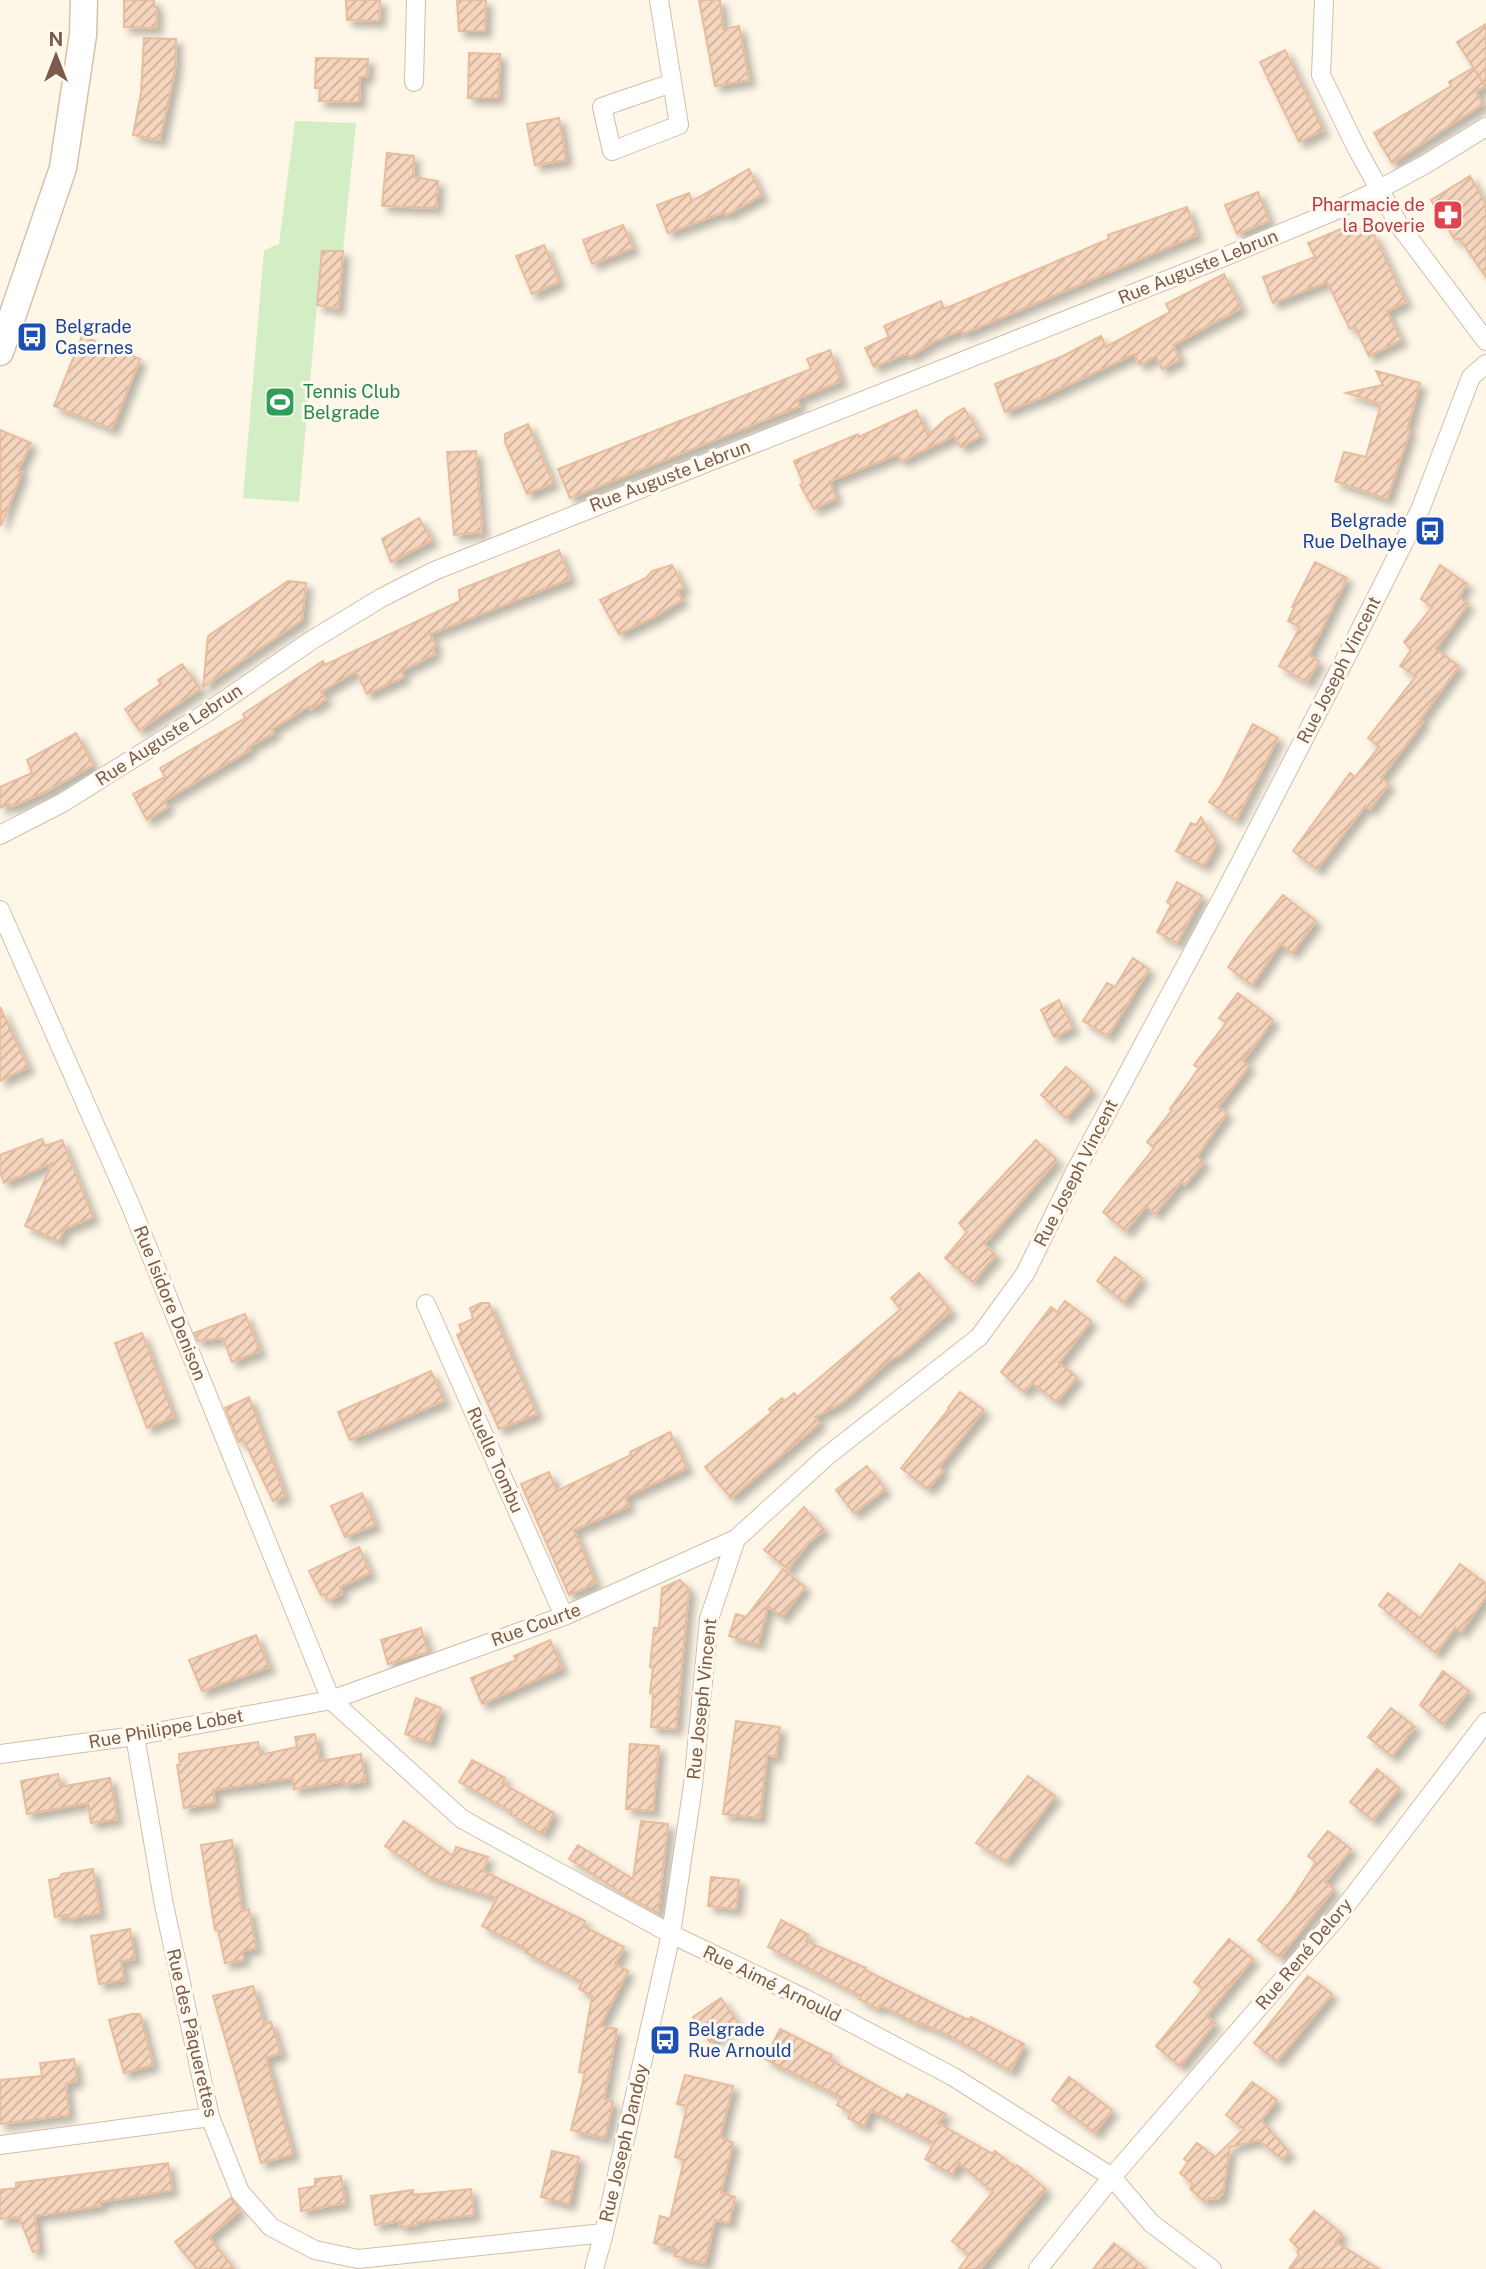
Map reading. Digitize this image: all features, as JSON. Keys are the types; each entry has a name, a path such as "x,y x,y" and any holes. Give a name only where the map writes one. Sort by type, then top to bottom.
{"street":[{"path":"0,352 63,168 83,35 84,0"},
{"path":"414,82 416,0"},
{"path":"659,0 679,125 612,152 602,107 672,83"},
{"path":"1324,0 1321,75 1378,190 1399,225 1486,341"},
{"name":"Rue Auguste Lebrun","path":"0,835 62,803 206,713 312,640 434,571 1332,212 1426,164 1486,127"},
{"name":"Rue Joseph Vincent","path":"671,1934 693,1785 709,1619 736,1539 827,1456 979,1337 1025,1274 1076,1170 1224,894 1359,632 1420,510 1471,377 1486,364"},
{"name":"Rue Isidore Denison","path":"0,910 130,1204 331,1700"},
{"name":"Ruelle Tombu","path":"426,1304 564,1616"},
{"name":"Rue Courte","path":"331,1700 564,1616 736,1539"},
{"name":"Rue Philippe Lobet","path":"0,1754 135,1736 331,1700"},
{"name":"Rue Aimé Arnould","path":"331,1700 462,1819 671,1934 806,1999 952,2076 1112,2177 1151,2223 1212,2269"},
{"name":"Rue René Delory","path":"1038,2269 1112,2177 1338,1916 1486,1722"},
{"name":"Rue des Pâquerettes","path":"135,1736 164,1905 210,2117 240,2192 271,2227 314,2250 358,2259 604,2232"},
{"name":"Rue Joseph Dandoy","path":"594,2269 671,1934"},
{"path":"0,2145 210,2117"}],"green space":[{"name":"Tennis Club Belgrade","path":"295,121 356,123 343,251 322,251 299,502 243,498 264,250 279,244"}],"building":[{"path":"124,0 154,0 154,7 157,7 156,28 124,27"},
{"path":"346,0 380,0 379,21 347,20"},
{"path":"457,0 486,0 485,31 459,31"},
{"path":"699,0 720,0 723,29 739,26 749,80 715,86"},
{"path":"1486,24 1486,87 1457,42"},
{"path":"144,38 176,39 175,70 160,140 133,135 141,93"},
{"path":"1285,50 1323,130 1299,142 1260,62"},
{"path":"469,53 500,54 498,98 468,98"},
{"path":"316,58 368,59 367,77 360,77 359,102 319,101 320,88 315,88"},
{"path":"1473,68 1485,86 1476,92 1483,104 1392,163 1374,133 1451,86 1449,82"},
{"path":"559,118 566,160 535,165 527,124"},
{"path":"387,153 414,156 413,177 438,181 436,208 382,206"},
{"path":"749,169 762,195 726,215 724,212 668,233 657,205 689,193 692,201"},
{"path":"1470,176 1486,204 1486,277 1459,238 1455,240 1431,200"},
{"path":"1258,192 1269,221 1237,234 1225,205"},
{"path":"1187,207 1197,235 963,334 961,330 933,342 911,356 905,354 874,367 865,348 889,337 884,326 941,301 944,309 1109,239 1108,235"},
{"path":"623,225 633,248 592,264 583,240"},
{"path":"1350,225 1374,235 1406,302 1387,311 1401,340 1369,356 1355,327 1350,329 1327,282 1273,303 1263,277 1315,257 1308,243"},
{"path":"544,245 559,282 532,294 516,256"},
{"path":"322,251 343,251 338,309 317,305"},
{"path":"1224,274 1241,308 1173,345 1180,359 1162,369 1156,356 1140,365 1134,354 1005,412 995,384 1063,356 1101,336 1106,347 1170,312 1166,304"},
{"path":"82,336 140,359 112,429 54,406"},
{"path":"830,350 841,381 797,399 800,406 570,498 558,469 811,369 807,359"},
{"path":"1376,371 1420,383 1407,430 1410,431 1387,499 1335,481 1344,452 1366,457 1381,404 1346,393 1383,385"},
{"path":"964,408 981,436 961,447 954,436 901,461 898,454 830,481 836,498 814,509 800,485 803,483 794,461 858,434 859,437 916,410 928,435 947,418"},
{"path":"528,424 553,483 527,494 505,442 505,434"},
{"path":"0,430 31,443 18,470 22,472 1,526"},
{"path":"476,451 482,532 454,535 447,452"},
{"path":"419,518 432,540 391,562 382,539"},
{"path":"559,550 570,579 430,634 436,646 432,648 435,654 401,671 404,677 367,694 356,671 321,692 326,699 311,709 309,706 272,729 274,733 248,747 250,750 164,801 168,807 147,820 133,794 165,777 160,768 245,718 243,714 323,661 325,665 460,601 459,590"},
{"path":"1315,562 1347,578 1309,655 1319,661 1307,682 1279,666 1300,627 1288,621 1294,608 1292,607"},
{"path":"672,565 684,587 677,591 682,600 619,634 600,600 646,578 652,571"},
{"path":"1440,565 1467,584 1459,597 1468,604 1436,649 1459,666 1420,720 1423,722 1381,778 1389,784 1370,809 1365,806 1317,869 1293,851 1350,773 1355,777 1379,747 1368,738 1416,676 1400,666 1411,650 1404,642 1432,607 1421,599"},
{"path":"288,581 306,583 302,620 203,687 208,636"},
{"path":"182,664 200,689 139,730 125,709 161,684 158,680"},
{"path":"1253,724 1278,738 1236,820 1209,802 1222,784"},
{"path":"76,733 93,765 47,791 11,807 9,804 0,808 0,787 32,773 27,760"},
{"path":"1201,817 1217,843 1204,866 1176,851 1191,823 1196,825"},
{"path":"1177,882 1202,896 1177,943 1157,932 1171,905 1167,902"},
{"path":"1283,895 1316,921 1292,953 1280,944 1252,985 1228,967"},
{"path":"1133,958 1149,969 1108,1036 1083,1021 1107,983 1115,987"},
{"path":"1238,993 1273,1020 1243,1061 1249,1066 1218,1107 1227,1113 1197,1156 1204,1162 1185,1185 1181,1182 1155,1214 1146,1206 1126,1231 1103,1212 1154,1148 1147,1142 1199,1068 1194,1065 1226,1023 1219,1018"},
{"path":"1059,1000 1073,1028 1054,1037 1041,1010"},
{"path":"0,1007 28,1067 0,1081"},
{"path":"1066,1067 1092,1089 1066,1118 1041,1095"},
{"path":"42,1139 45,1146 62,1140 93,1217 64,1229 59,1241 25,1226 52,1163 4,1183 0,1172 0,1155"},
{"path":"1036,1140 1057,1160 984,1244 996,1255 973,1282 945,1258 967,1232 959,1223"},
{"path":"1115,1257 1142,1278 1124,1302 1097,1281"},
{"path":"919,1273 951,1311 842,1403 815,1417 820,1423 731,1498 705,1467 772,1412 769,1409 782,1398 785,1401 794,1393 797,1397 901,1309 891,1298"},
{"path":"1065,1301 1091,1321 1059,1363 1077,1377 1057,1402 1032,1383 1024,1392 1001,1372 1051,1307 1057,1312"},
{"path":"489,1303 537,1414 499,1429 457,1335 462,1332 459,1325 473,1319 470,1308"},
{"path":"245,1314 260,1351 232,1362 223,1338 198,1341 194,1333"},
{"path":"142,1333 174,1417 147,1428 115,1343"},
{"path":"431,1371 444,1401 350,1440 338,1412"},
{"path":"960,1392 984,1410 939,1467 943,1471 928,1489 901,1468"},
{"path":"249,1397 285,1496 273,1501 244,1440 239,1442 225,1408"},
{"path":"670,1432 687,1468 625,1497 629,1506 574,1530 596,1583 569,1595 521,1484 549,1472 557,1491 631,1455 630,1452"},
{"path":"867,1466 885,1489 854,1513 836,1490"},
{"path":"362,1493 375,1525 345,1537 331,1506"},
{"path":"804,1507 824,1530 809,1542 788,1569 764,1550"},
{"path":"359,1547 370,1573 340,1587 342,1594 328,1601 324,1594 321,1595 309,1571"},
{"path":"1460,1564 1486,1584 1486,1597 1461,1632 1455,1628 1436,1653 1379,1605 1388,1593 1420,1618"},
{"path":"783,1569 805,1587 782,1617 768,1606 758,1644 729,1636 736,1614 746,1617"},
{"path":"680,1580 689,1589 676,1729 651,1727 653,1694 650,1693 653,1668 650,1667 654,1628 659,1628 662,1588"},
{"path":"421,1628 428,1652 388,1664 381,1640"},
{"path":"256,1635 269,1667 202,1691 189,1660"},
{"path":"550,1640 562,1668 482,1704 471,1678 516,1660 514,1656"},
{"path":"1443,1671 1469,1691 1443,1724 1420,1705"},
{"path":"416,1698 441,1708 430,1742 405,1734"},
{"path":"1391,1708 1415,1727 1392,1756 1368,1737"},
{"path":"736,1721 780,1727 776,1757 767,1755 760,1818 723,1814"},
{"path":"315,1734 320,1761 361,1754 365,1781 345,1785 344,1781 294,1789 292,1778 213,1790 215,1803 184,1808 177,1765 180,1765 179,1754 258,1742 260,1755 297,1747 295,1737"},
{"path":"630,1744 659,1746 653,1811 626,1809"},
{"path":"472,1760 505,1778 502,1783 554,1813 543,1834 510,1814 512,1812 459,1782"},
{"path":"1377,1769 1399,1788 1373,1820 1350,1802"},
{"path":"58,1774 60,1787 110,1778 117,1819 91,1823 88,1803 27,1814 21,1781"},
{"path":"1028,1776 1055,1796 1006,1861 976,1843"},
{"path":"404,1821 453,1856 456,1847 488,1857 483,1871 585,1921 583,1926 624,1947 615,1964 628,1971 600,2026 617,2029 604,2099 613,2102 605,2138 571,2130 585,2073 579,2072 592,1996 579,1989 582,1982 482,1926 497,1898 430,1877 385,1846"},
{"path":"641,1821 668,1824 658,1913 569,1859 578,1845 633,1879"},
{"path":"1328,1831 1351,1849 1325,1882 1334,1889 1280,1957 1258,1940 1290,1902 1316,1862 1308,1856"},
{"path":"232,1840 242,1911 249,1909 256,1948 242,1951 244,1960 225,1963 218,1930 215,1930 201,1845"},
{"path":"93,1869 100,1913 68,1919 67,1915 55,1917 49,1880 59,1878 62,1874"},
{"path":"711,1877 739,1880 736,1909 708,1906"},
{"path":"781,1920 809,1935 806,1941 866,1968 865,1970 947,2010 969,2020 971,2017 1024,2044 1011,2071 950,2036 880,2005 878,2009 859,1999 861,1996 768,1947"},
{"path":"130,1929 135,1959 121,1961 124,1980 99,1984 91,1936"},
{"path":"1229,1939 1253,1959 1206,2016 1215,2023 1180,2066 1156,2046 1203,1989 1194,1982"},
{"path":"1308,1976 1332,1994 1277,2061 1254,2043"},
{"path":"253,1986 264,2024 271,2022 281,2053 266,2058 293,2154 261,2163 213,1996"},
{"path":"721,1998 738,2023 710,2042 693,2017"},
{"path":"140,2014 153,2065 124,2073 109,2020"},
{"path":"780,2029 832,2055 830,2060 903,2100 907,2094 946,2114 938,2123 993,2154 995,2151 1046,2189 980,2269 959,2269 969,2255 952,2241 993,2192 959,2163 952,2174 925,2159 934,2143 871,2110 864,2126 848,2118 851,2113 837,2105 841,2097 765,2059"},
{"path":"74,2059 77,2081 66,2083 69,2115 0,2124 0,2080 42,2076 40,2063"},
{"path":"685,2075 733,2086 720,2137 733,2143 721,2193 735,2197 729,2223 715,2220 705,2263 674,2256 676,2249 654,2243 660,2216 670,2219 684,2160 675,2157 687,2106 677,2104"},
{"path":"1069,2077 1112,2110 1095,2133 1052,2100"},
{"path":"1252,2082 1277,2100 1261,2120 1289,2152 1282,2159 1258,2140 1230,2147 1223,2193 1218,2199 1209,2198 1205,2202 1190,2189 1193,2184 1180,2173 1188,2162 1184,2159 1197,2143 1215,2157 1244,2129 1226,2115"},
{"path":"552,2151 579,2157 569,2204 541,2197"},
{"path":"168,2163 172,2190 100,2202 101,2206 35,2216 39,2250 33,2252 19,2217 0,2219 0,2190 16,2188 16,2183"},
{"path":"341,2176 345,2203 301,2211 299,2189 315,2186 315,2179"},
{"path":"471,2189 474,2215 417,2222 418,2225 401,2227 400,2221 375,2225 371,2196 413,2190 413,2195"},
{"path":"231,2198 240,2210 209,2237 234,2269 197,2269 175,2242"},
{"path":"1314,2211 1342,2234 1336,2242 1379,2269 1289,2269 1299,2255 1299,2249 1290,2240"},
{"path":"1114,2243 1146,2269 1093,2269"}],"place":[{"name":"Pharmacie de la Boverie","path":"1448,215"},
{"name":"Belgrade Casernes","path":"32,337"},
{"name":"Tennis Club Belgrade","path":"280,402"},
{"name":"Belgrade Rue Delhaye","path":"1430,531"},
{"name":"Belgrade Rue Arnould","path":"665,2040"}]}
